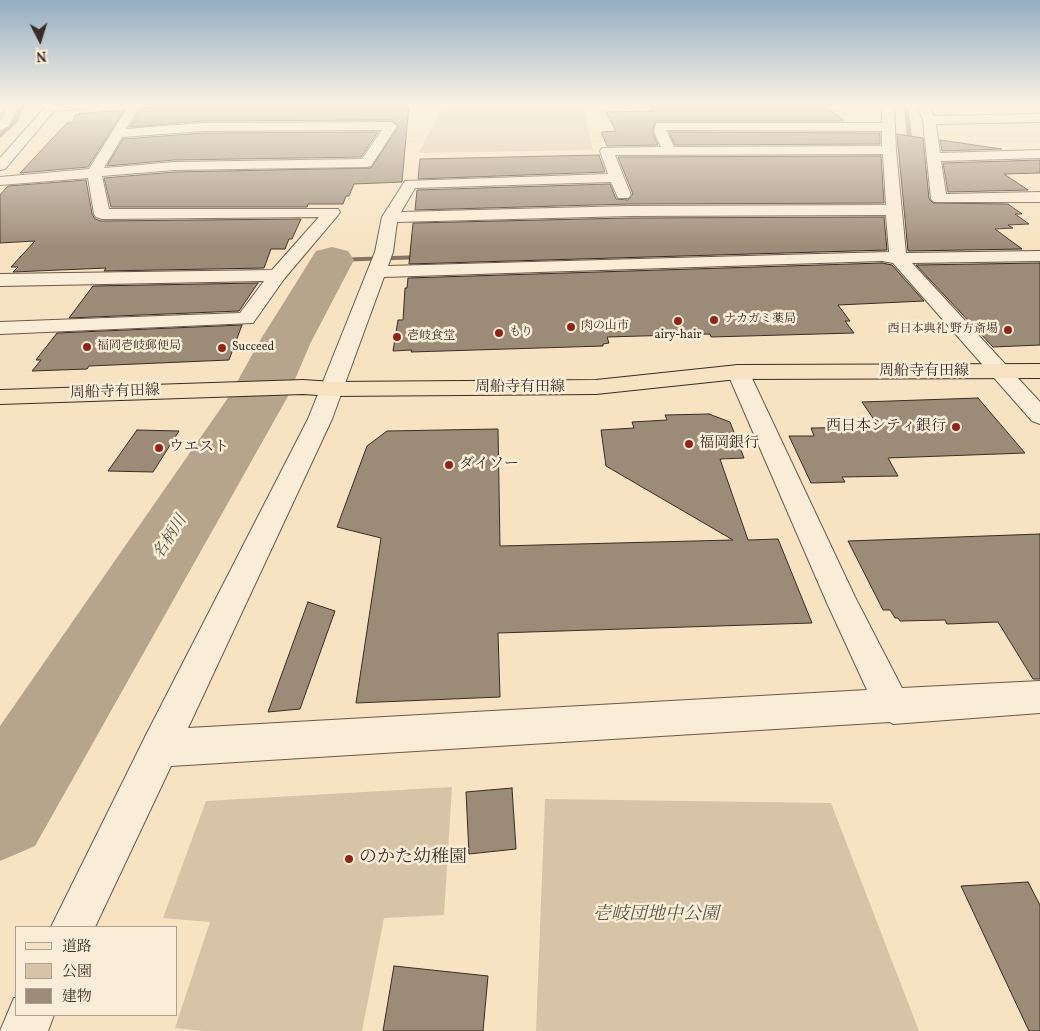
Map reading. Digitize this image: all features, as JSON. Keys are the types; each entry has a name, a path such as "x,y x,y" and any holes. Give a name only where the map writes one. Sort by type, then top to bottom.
{"main road":[{"name":"周船寺有田線","path":"0,397 302,387 333,389 596,387 738,372 1040,371"}],"street":[{"path":"0,166 11,153"},
{"path":"0,328 246,319 277,275 332,212 102,214 94,172 105,153"},
{"path":"0,181 174,166 366,163 373,153"},
{"path":"608,153 628,211"},
{"path":"889,153 897,252 999,372 1040,416"},
{"path":"1040,154 932,156 939,199 1040,197"},
{"path":"73,926 320,419 384,252 390,218 410,184 617,178"},
{"path":"390,218 628,211 894,215"},
{"path":"377,272 862,257 897,252 1040,256"},
{"path":"0,280 277,275"},
{"path":"738,372 842,603 893,707"},
{"path":"159,748 1040,697"},
{"path":"23,1031 30,1016"}],"green space":[{"name":"のかた幼稚園","path":"452,787 444,915 384,918 362,1031 202,1031 175,1028 210,922 163,918 206,801"},
{"name":"壱岐団地中公園","path":"545,799 831,803 919,1031 536,1031"}],"building":[{"path":"39,153 97,153 88,167 20,173"},
{"path":"115,153 364,153 361,157 174,160 107,166"},
{"path":"381,153 405,153 402,182 354,184 343,204 308,204 307,207 111,207 104,178 174,172 371,168"},
{"path":"899,153 924,153 929,199 933,203 1008,204 1022,214 1015,214 1029,224 1008,225 1013,228 995,229 1022,249 908,251"},
{"path":"599,155 605,172 418,179 420,159"},
{"path":"881,156 884,203 629,204 415,210 417,190 610,184 616,199 628,200 633,194 618,157"},
{"path":"1040,160 1040,173 1004,174 1028,190 948,192 943,163"},
{"path":"86,180 92,214 95,219 101,221 301,219 285,249 271,249 264,268 104,271 106,268 13,272 18,267 11,267 35,241 0,243 0,195 8,186"},
{"path":"884,217 887,250 409,264 413,223 629,218"},
{"path":"882,263 892,265 924,301 838,305 850,321 845,321 854,333 711,337 710,334 607,337 609,343 603,344 603,346 393,351 398,320 403,320 405,288 407,288 408,278"},
{"path":"1040,263 1040,345 993,347 916,265"},
{"path":"258,283 239,311 69,318 93,286"},
{"path":"242,325 229,360 89,366 87,369 32,371 41,360 36,360 57,333"},
{"path":"978,398 1025,453 888,458 898,476 842,477 845,482 811,483 789,436 814,436 811,428 879,427 862,402"},
{"path":"709,414 730,422 744,458 720,459 748,540 778,539 812,623 498,633 500,697 356,703 381,538 337,527 367,446 387,431 498,429 500,546 733,540 606,466 601,430 634,428 632,422 667,420 665,415"},
{"path":"137,430 179,431 153,472 108,471"},
{"path":"1040,534 1040,679 1033,679 998,622 947,624 945,620 900,621 898,618 895,618 890,610 883,610 848,541"},
{"path":"308,602 335,611 300,709 268,712"},
{"path":"512,788 516,849 469,854 466,792"},
{"path":"1028,882 1040,905 1040,1031 1029,1031 961,886"},
{"path":"394,966 488,976 483,1031 383,1031"}],"waterway":[{"path":"332,260 423,257"},
{"name":"名柄川","path":"0,811 258,398 285,342 332,260"}],"place":[{"name":"ナカガミ薬局","path":"714,320"},
{"name":"airy-hair","path":"678,321"},
{"name":"肉の山市","path":"571,327"},
{"name":"西日本典礼 野方斎場","path":"1008,330"},
{"name":"もり","path":"499,333"},
{"name":"壱岐食堂","path":"397,337"},
{"name":"福岡壱岐郵便局","path":"87,347"},
{"name":"Succeed","path":"222,348"},
{"name":"西日本シティ銀行","path":"956,427"},
{"name":"福岡銀行","path":"689,444"},
{"name":"ウエスト","path":"159,448"},
{"name":"ダイソー","path":"449,465"},
{"name":"のかた幼稚園","path":"349,859"}]}
